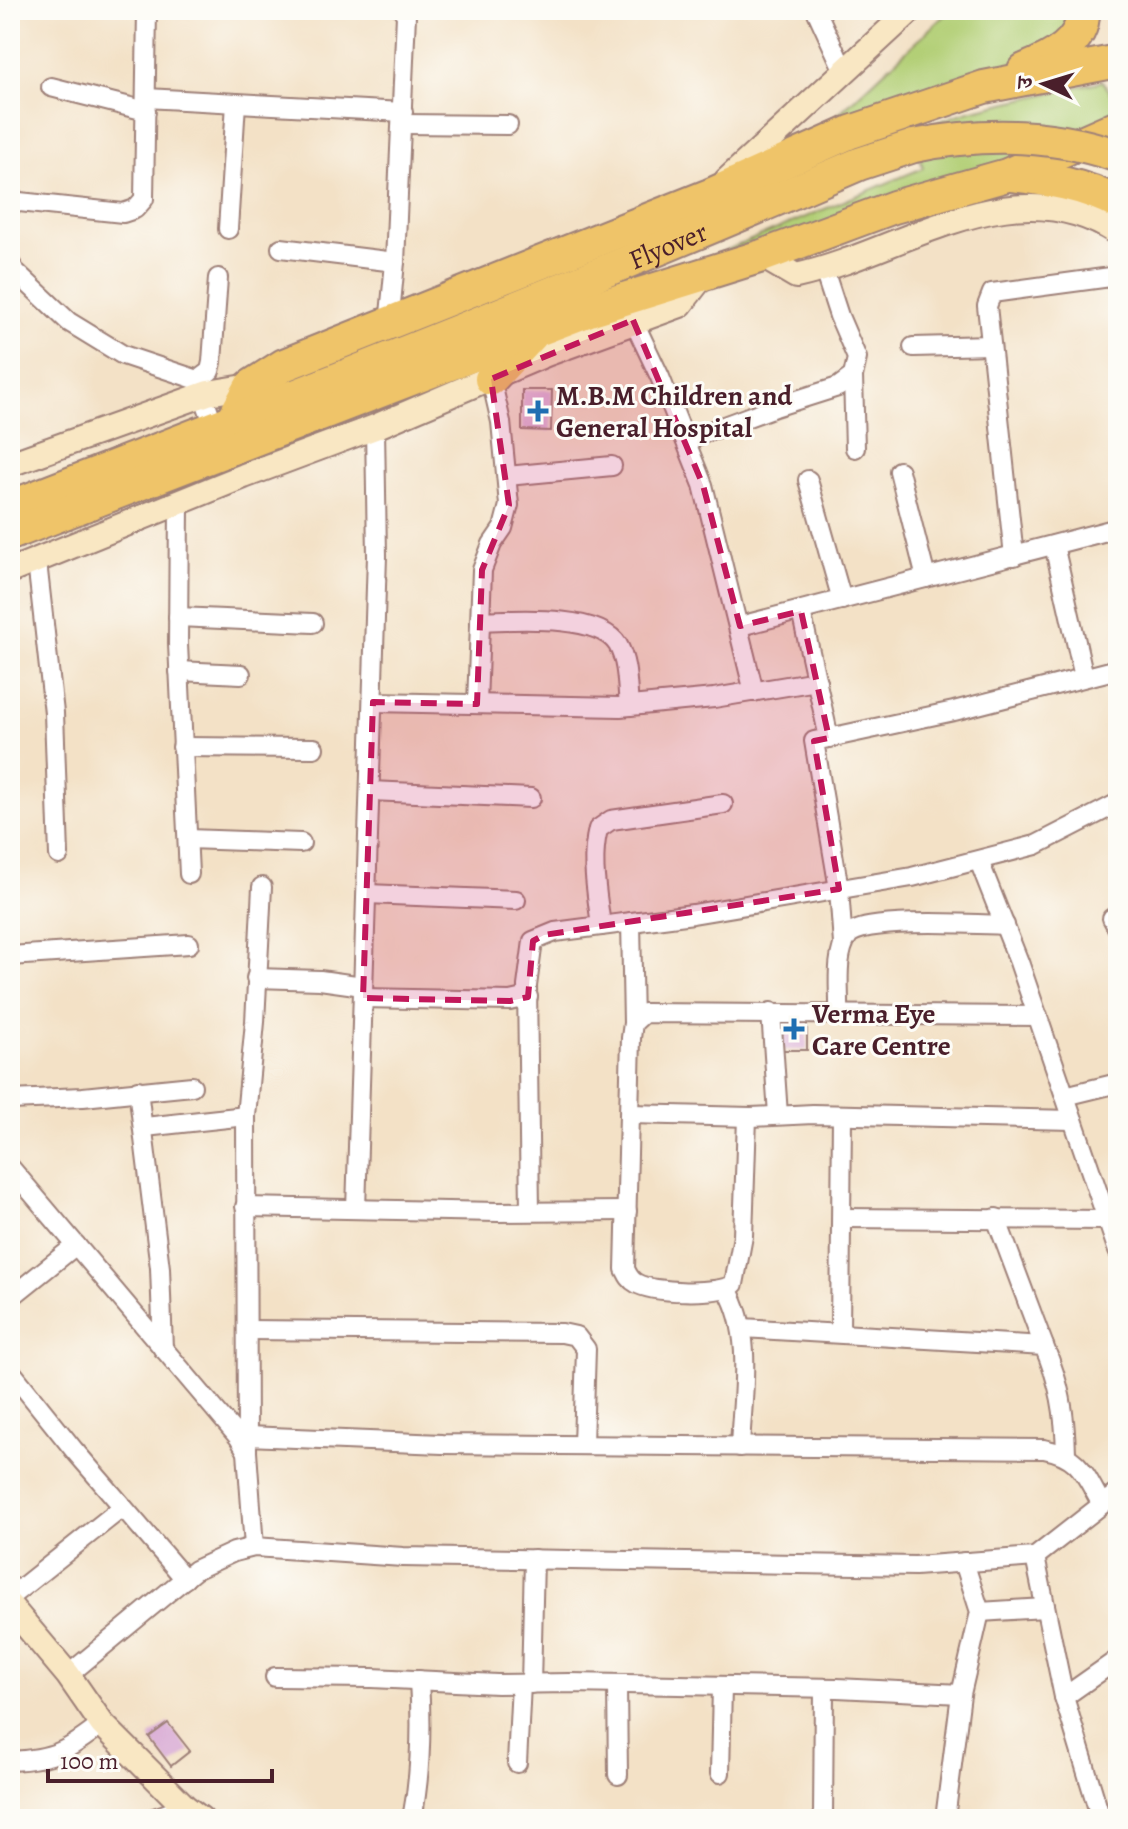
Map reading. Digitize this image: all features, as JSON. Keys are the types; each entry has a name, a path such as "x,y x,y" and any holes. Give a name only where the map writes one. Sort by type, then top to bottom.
{"highway":[{"path":"984,87 1114,73 1085,10"},
{"path":"223,426 251,386 284,365 710,195 851,132 984,87 1040,64 1074,42 1084,22 1085,10"},
{"path":"10,534 537,330 705,272 762,256 894,207 1007,175 1118,126"},
{"name":"Flyover","path":"10,507 223,426 495,317 859,164 914,146 979,136 1020,137 1058,140 1118,156"},
{"path":"1007,175 1048,179 1085,188 1118,203"},
{"path":"491,379 537,330"}],"street":[{"path":"10,201 123,213 135,209 144,199 147,10"},
{"path":"389,325 402,118 406,15 403,10"},
{"path":"816,10 844,71"},
{"path":"710,195 911,10"},
{"path":"51,87 146,104 236,103 508,125"},
{"path":"228,229 236,103"},
{"path":"762,256 796,276 824,270 984,211 1023,205 1061,209 1098,220 1118,233"},
{"path":"281,248 395,262"},
{"path":"10,263 69,322 123,355 200,388 223,426"},
{"path":"824,270 857,358 853,376 855,448"},
{"path":"10,571 375,427 546,354 680,305 705,272"},
{"path":"1014,556 987,306 992,293 1118,276"},
{"path":"200,388 212,362 218,278"},
{"path":"633,320 703,485 754,692"},
{"path":"913,347 991,345"},
{"path":"686,440 838,387 853,376"},
{"path":"477,704 482,570 509,505 501,422 491,379"},
{"path":"10,464 200,388 251,386"},
{"path":"356,1209 377,556 375,427"},
{"path":"507,476 612,466"},
{"path":"899,471 926,578"},
{"path":"808,480 842,600"},
{"path":"179,503 179,671 189,874"},
{"path":"740,626 1118,528"},
{"path":"1054,545 1084,677"},
{"path":"37,562 54,713 59,855"},
{"path":"801,611 829,738"},
{"path":"178,617 313,623"},
{"path":"480,621 531,619 576,623 597,630 617,643 624,663 629,706"},
{"path":"839,1014 843,944 839,889 814,741 954,711 1118,669"},
{"path":"179,671 241,674"},
{"path":"373,702 629,706 754,692 817,681"},
{"path":"182,747 314,748"},
{"path":"370,791 531,798"},
{"path":"530,1210 528,997 533,941 555,932 912,877 1036,845 1118,803"},
{"path":"601,926 594,871 594,843 598,829 611,820 723,804"},
{"path":"188,839 301,843"},
{"path":"979,861 1038,1016 1117,1244"},
{"path":"254,1547 247,1444 246,1116 255,1022 262,887"},
{"path":"367,894 516,900"},
{"path":"1118,915 1112,918 1118,929"},
{"path":"631,922 633,1023 625,1269 632,1282 644,1287 714,1292 734,1284 743,1236 747,1117"},
{"path":"843,944 850,931 860,927 886,924 1005,925"},
{"path":"10,956 189,944"},
{"path":"256,978 320,980 363,992 510,1001 528,997"},
{"path":"771,1012 778,1115"},
{"path":"633,1023 644,1013 1038,1016"},
{"path":"1065,1096 1118,1083"},
{"path":"10,1100 83,1097 192,1086"},
{"path":"138,1090 145,1127 160,1268 163,1349"},
{"path":"630,1114 1073,1120"},
{"path":"145,1127 246,1116"},
{"path":"840,1333 842,1116"},
{"path":"10,1167 247,1444 1044,1449 1066,1453 1084,1472 1101,1503"},
{"path":"245,1207 627,1211"},
{"path":"843,1218 1108,1220"},
{"path":"996,1218 1058,1378 1065,1415 1066,1453"},
{"path":"10,1298 76,1245"},
{"path":"727,1289 735,1303 742,1328 740,1447"},
{"path":"742,1328 1044,1346"},
{"path":"247,1330 562,1333 576,1336 586,1349 583,1444"},
{"path":"10,1370 185,1579"},
{"path":"68,1675 195,1570 234,1552 254,1547 403,1557 915,1566 1035,1557 1118,1492"},
{"path":"123,1507 12,1609 68,1675 102,1724 193,1813"},
{"path":"1035,1557 1064,1697 1101,1819"},
{"path":"517,1763 526,1684 534,1559"},
{"path":"945,1819 961,1694 980,1612 964,1562"},
{"path":"980,1612 1045,1608"},
{"path":"1064,1697 1118,1659"},
{"path":"275,1677 824,1688 961,1694"},
{"path":"412,1819 418,1787 422,1720 419,1680"},
{"path":"617,1684 618,1775"},
{"path":"720,1773 722,1687"},
{"path":"823,1819 824,1688"},
{"path":"10,1761 37,1760 72,1748 102,1724"},
{"path":"151,1819 193,1813"}],"highlighted area":[{"path":"633,320 703,485 740,626 801,611 829,738 814,741 839,889 544,935 533,941 528,997 510,1001 363,998 373,702 477,704 482,570 509,505 491,379"}],"green space":[{"path":"950,10 1069,10 1063,34 1013,68 820,131"},
{"path":"1103,81 1118,107 1118,117 1036,162 667,275 923,168 911,131 969,111"}],"building":[{"path":"522,390 552,390 551,431 522,430"},
{"path":"779,1017 807,1018 807,1050 778,1050"},
{"path":"168,1723 190,1751 171,1766 149,1737"}],"place":[{"name":"M.B.M Children and General Hospital","path":"538,411"},
{"name":"Verma Eye Care Centre","path":"794,1029"}]}
